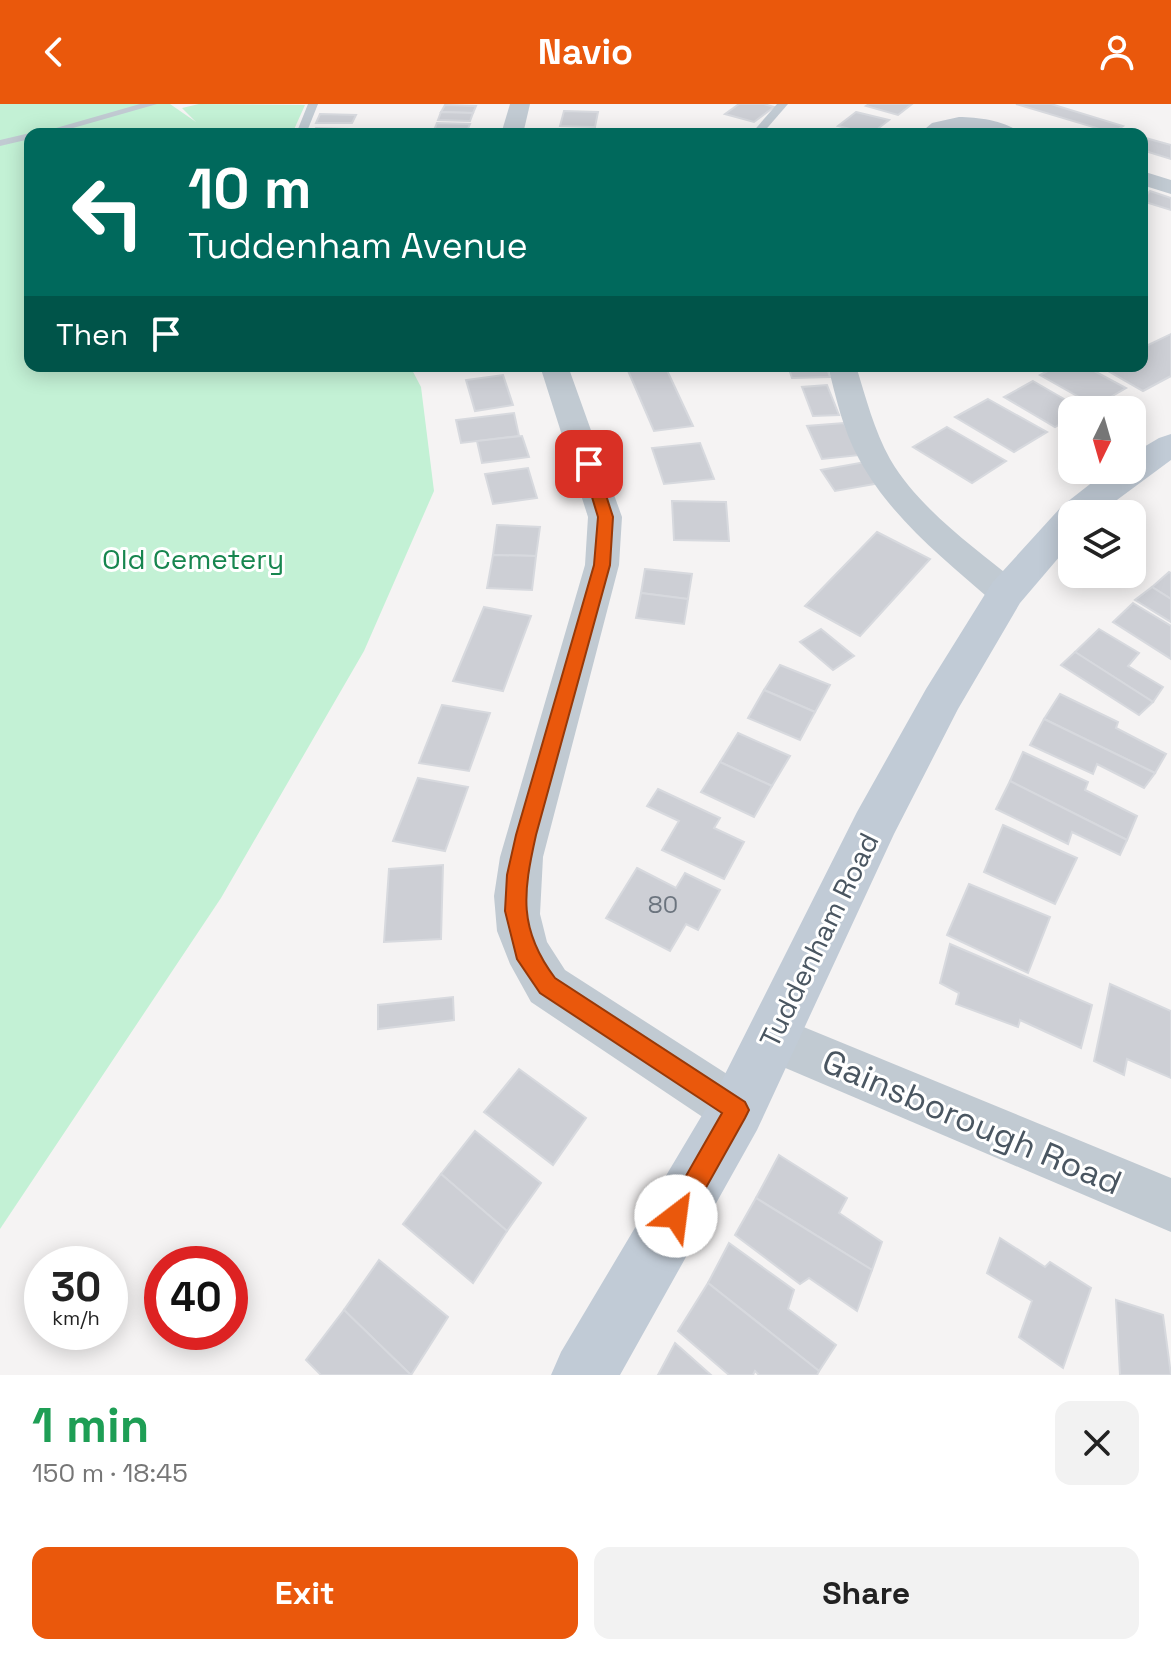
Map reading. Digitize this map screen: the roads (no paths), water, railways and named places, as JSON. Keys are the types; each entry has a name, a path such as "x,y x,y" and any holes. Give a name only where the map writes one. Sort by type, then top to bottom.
{"street":[{"path":"514,128 520,104"},
{"path":"939,128 963,122 986,128"},
{"path":"1148,180 1171,187"},
{"path":"556,372 601,503 606,538 602,565 526,835 517,875 515,911 528,959 548,986 737,1110"},
{"path":"844,372 856,415 882,471 932,527 1006,593"},
{"name":"Tuddenham Road","path":"1146,461 1171,445"},
{"name":"Tuddenham Road","path":"1094,500 1114,484"},
{"name":"Tuddenham Road","path":"584,1375 737,1110 874,826 941,701 1006,593 1058,534"},
{"name":"Gainsborough Road","path":"772,1038 1171,1205"}],"lane":[{"path":"62,128 152,104"},
{"path":"303,128 313,104"},
{"path":"761,128 783,104"},
{"path":"0,143 24,137"}],"park label":[{"name":"Old Cemetery","path":"193,559"}]}
